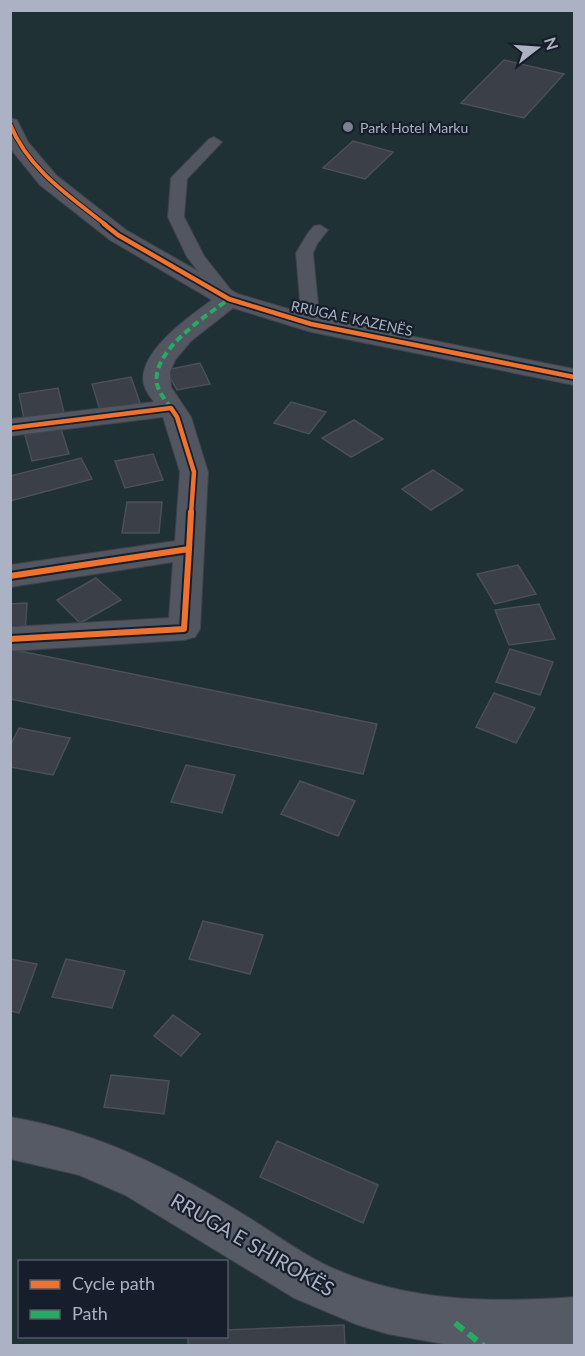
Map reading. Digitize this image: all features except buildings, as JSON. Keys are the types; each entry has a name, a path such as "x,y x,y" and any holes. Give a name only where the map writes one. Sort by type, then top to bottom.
{"main road":[{"name":"RRUGA E SHIROKËS","path":"10,1138 42,1142 104,1161 139,1178 327,1290 367,1305 455,1323 526,1326 574,1321"}],"street":[{"name":"RRUGA E KAZENËS","path":"10,124 18,144 48,180 118,235 229,299 311,324 574,376"},
{"path":"10,639 184,629 194,472 177,417 157,384 157,370 165,352 229,299"},
{"path":"10,428 171,408"},
{"path":"10,576 189,549"}],"lane":[{"path":"214,142 179,178 176,217 196,257 229,299"},
{"path":"311,324 307,282 302,267 308,244 320,230"}],"shaded area":[{"path":"10,11 574,11 574,1345 11,1345"}],"marked path":[{"path":"171,408 157,384 157,372 162,360 182,336 229,299"},
{"path":"455,1323 484,1346"}],"cycle path":[{"path":"10,124 18,144 48,180 118,235 229,299 311,324 574,377"},
{"path":"10,428 171,408 177,417 194,472 189,549"},
{"path":"10,576 189,549 184,629 10,639"}],"place":[{"name":"Park Hotel Marku","path":"348,127"}]}
